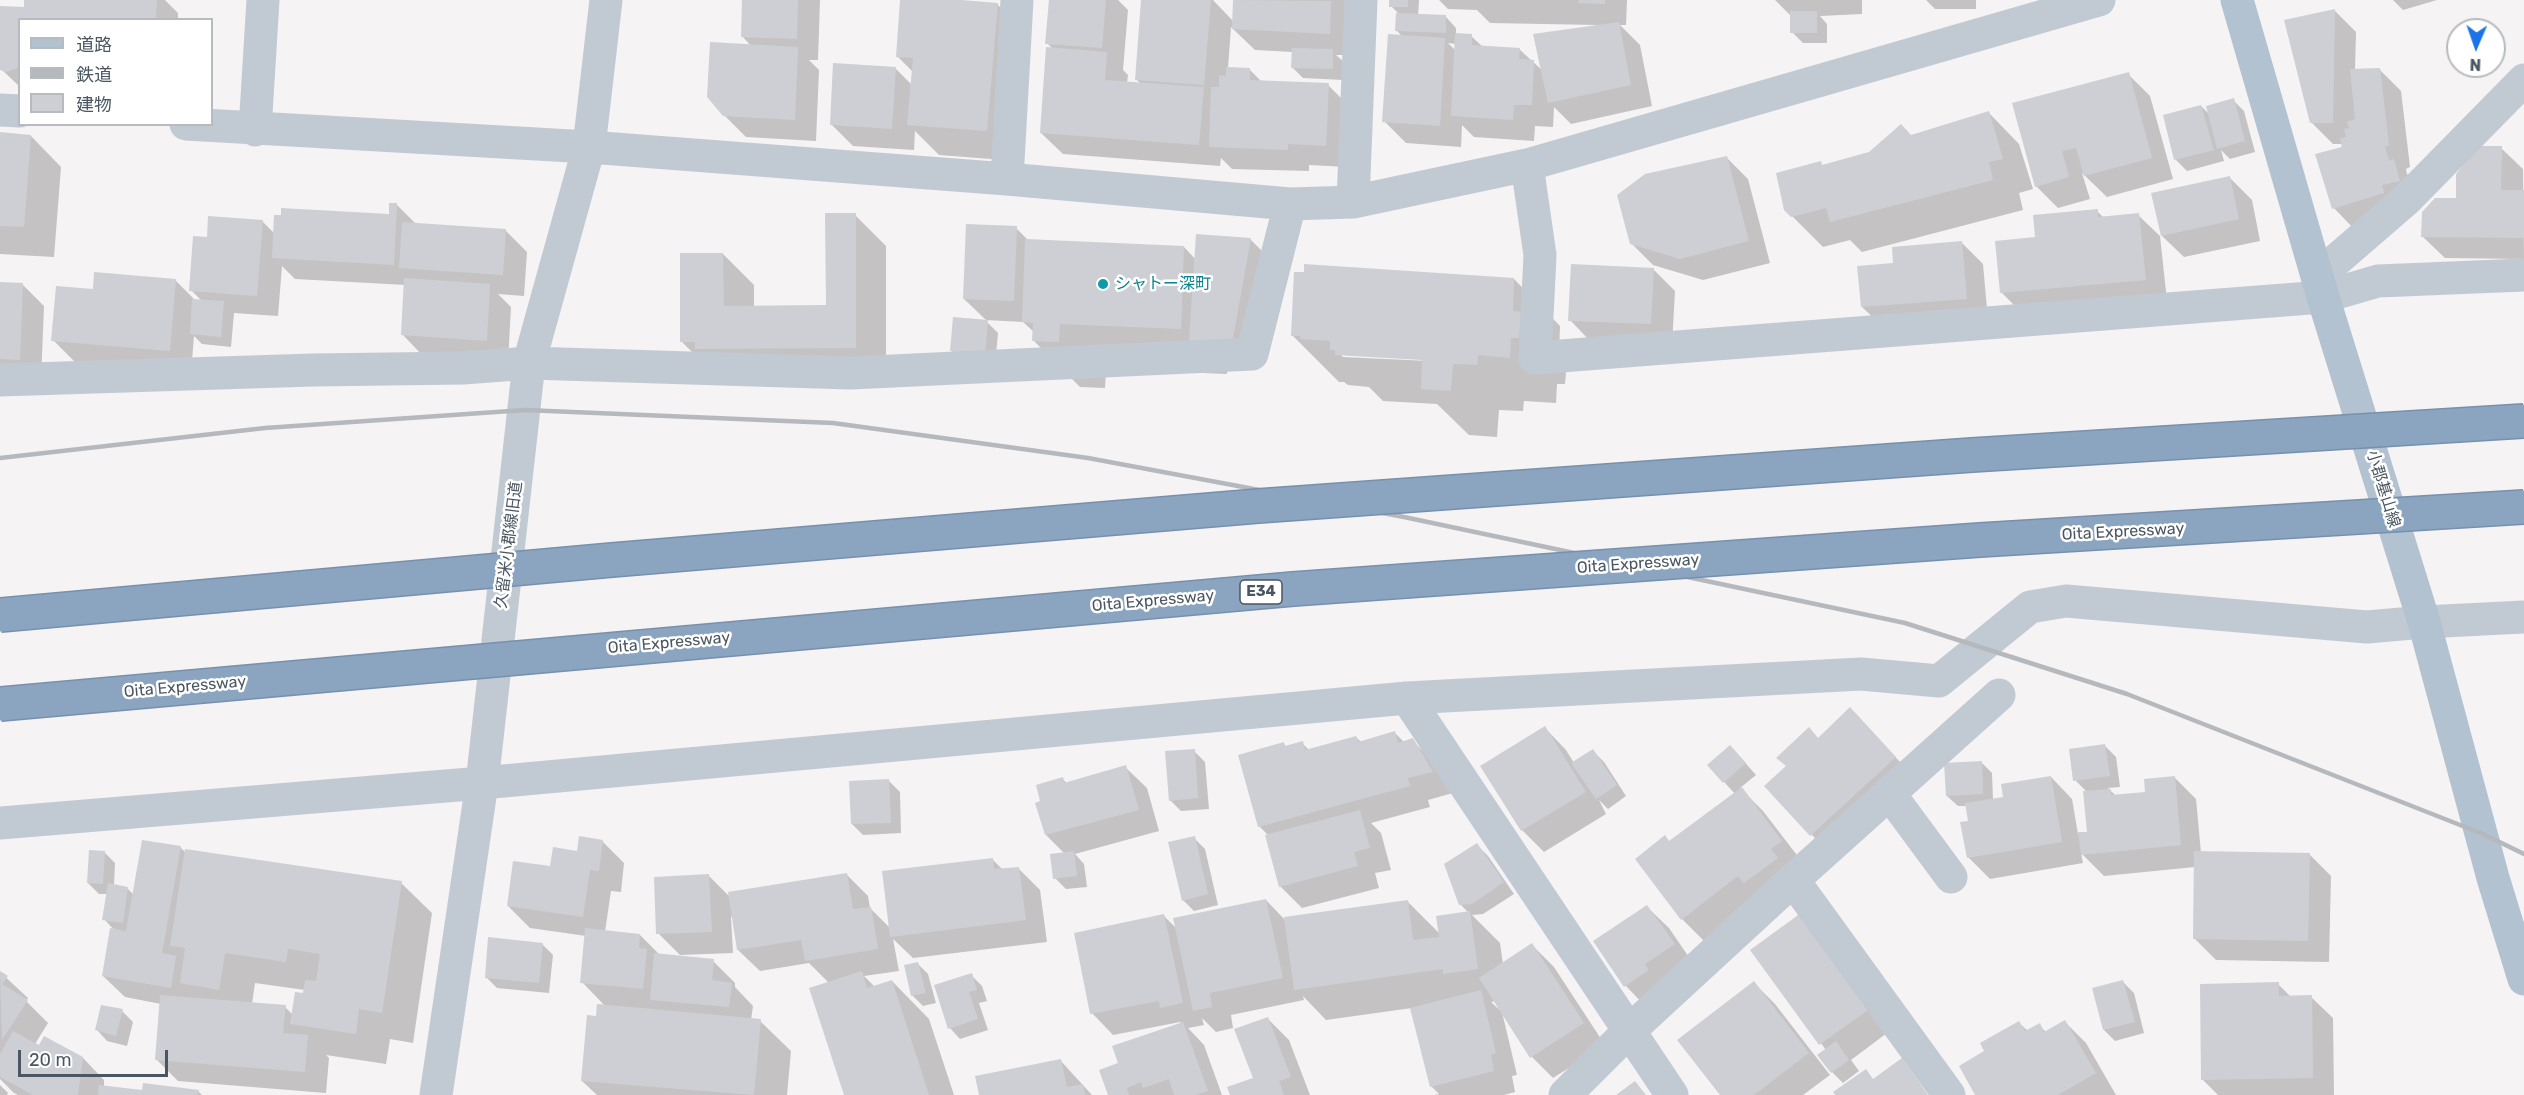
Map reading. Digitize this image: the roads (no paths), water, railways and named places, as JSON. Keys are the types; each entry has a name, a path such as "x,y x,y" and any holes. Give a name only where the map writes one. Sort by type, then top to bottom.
{"highway":[{"path":"0,615 612,560 1258,506 1960,456 2524,421"},
{"name":"Oita Expressway","path":"0,704 1293,589 1980,540 2524,507"}],"main road":[{"name":"小郡基山線","path":"2237,0 2320,286 2424,622 2493,878 2524,980"}],"street":[{"path":"255,130 263,0"},
{"name":"久留米小郡線旧道","path":"436,1095 482,783 529,363 589,147 606,0"},
{"path":"1006,179 1017,0"},
{"path":"1353,202 1361,0"},
{"path":"209,126 589,147 1006,179 1290,204 1353,202 1527,165 2061,5 2099,0"},
{"path":"2320,286 2524,80"},
{"path":"0,110 18,111"},
{"path":"1527,165 1540,255 1535,358 2378,281 2524,275"},
{"path":"0,380 463,368 529,363 850,373 1252,354 1290,204"},
{"path":"0,823 482,783 1407,698 1861,674 1939,681 2030,607 2066,601 2367,627 2524,617"},
{"path":"1565,1095 1629,1031 1793,880 2000,695"},
{"path":"1407,698 1672,1095"},
{"path":"1888,793 1951,877"},
{"path":"1793,880 1949,1095"}],"railway":[{"path":"0,458 265,428 525,410 833,423 1088,458 1404,517 1905,623 2127,694 2483,834 2524,854"}],"place":[{"name":"シャトー深町","path":"1103,284"}]}
